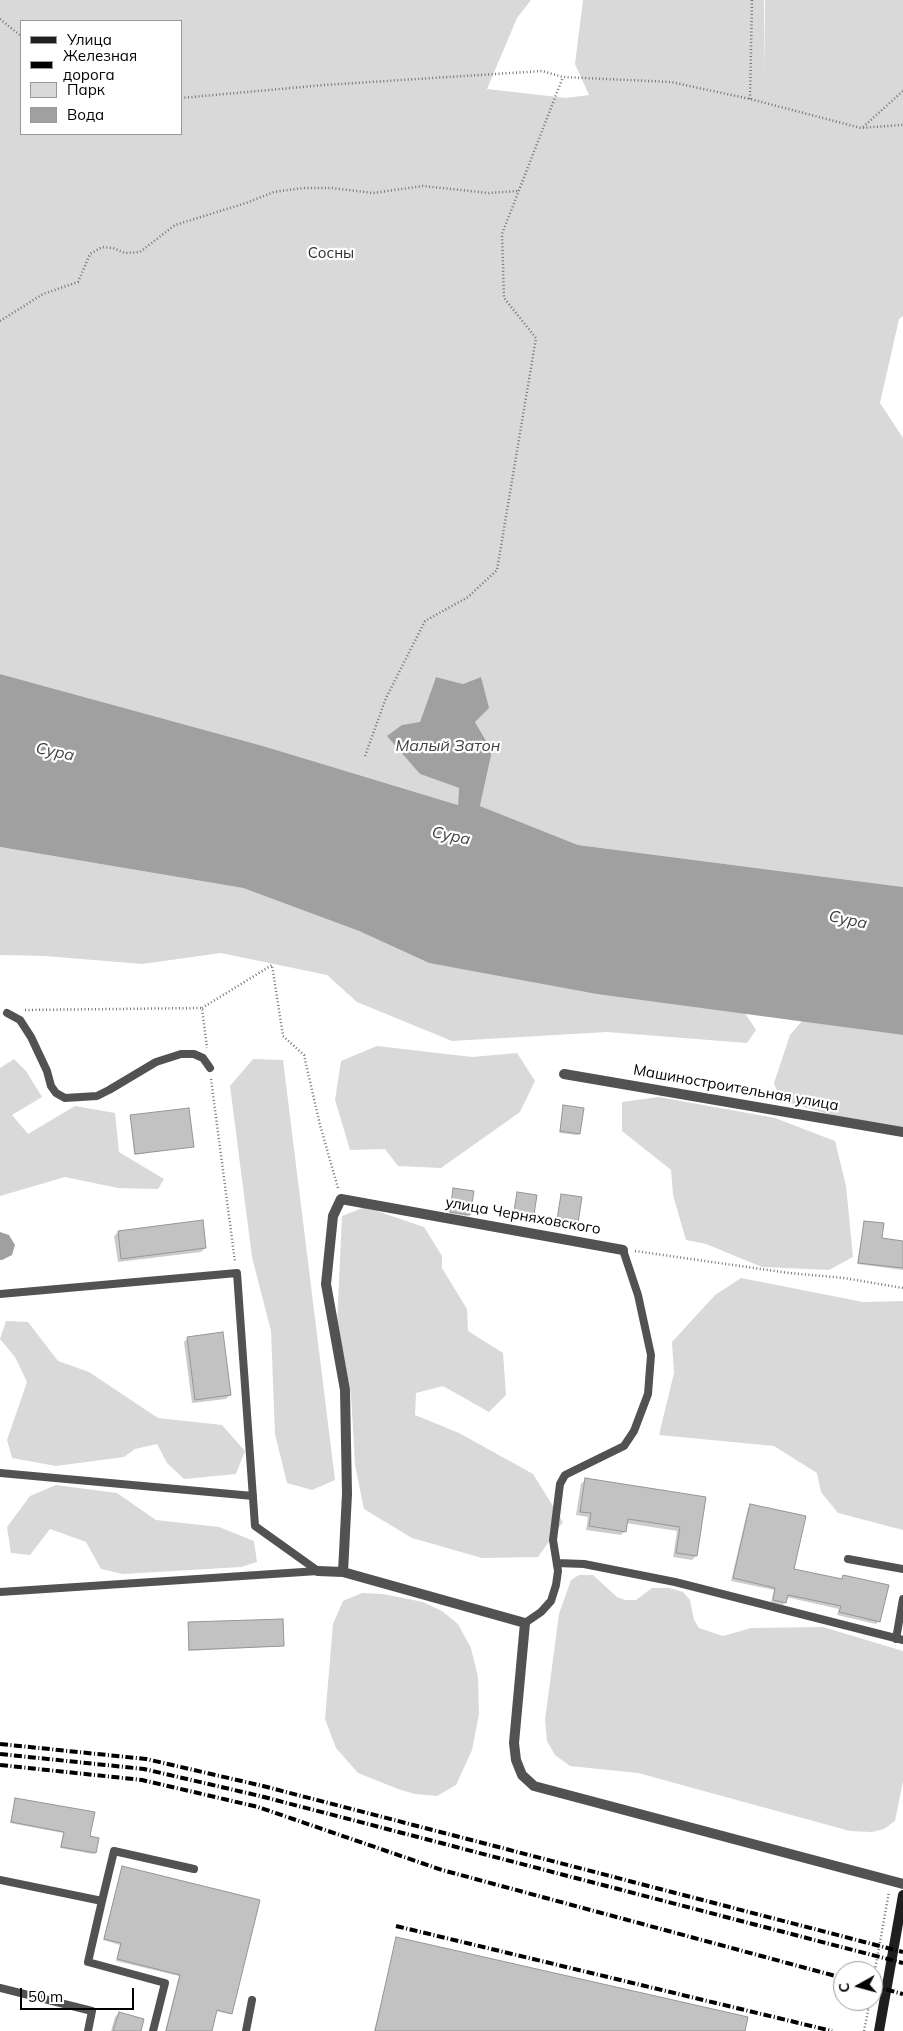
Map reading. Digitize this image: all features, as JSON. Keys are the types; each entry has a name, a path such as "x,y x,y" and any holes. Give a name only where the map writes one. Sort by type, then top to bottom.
{"main road":[{"path":"879,2031 903,1894"}],"street":[{"name":"Машиностроительная улица","path":"564,1074 903,1132"},
{"name":"улица Черняховского","path":"341,1199 623,1250"},
{"path":"341,1199 333,1216 326,1284 345,1390 347,1494 343,1572"},
{"path":"318,1571 343,1572 525,1622 514,1743 516,1760 522,1775 534,1786 903,1884"}],"lane":[{"path":"7,1012 20,1020 28,1031 47,1071 51,1086 56,1093 65,1098 97,1096 156,1062 182,1054 194,1054 203,1058 210,1068"},
{"path":"525,1622 541,1612 551,1601 556,1585 557,1563 553,1540 560,1484 565,1475 624,1446 634,1431 648,1394 651,1355 638,1295 623,1250"},
{"path":"0,1294 237,1273 255,1526 318,1571"},
{"path":"0,1473 252,1496"},
{"path":"848,1559 903,1569"},
{"path":"557,1563 584,1564 675,1582 900,1640 903,1600"},
{"path":"0,1592 318,1571"},
{"path":"153,2031 165,1983 88,1962 114,1852 194,1869"},
{"path":"0,1880 102,1901"},
{"path":"0,1988 92,2011 88,2031"},
{"path":"246,2031 252,2000"}],"path":[{"path":"750,99 752,0"},
{"path":"0,20 20,35"},
{"path":"182,98 324,85 542,71 563,77 671,82 750,99 862,128 903,125"},
{"path":"365,756 386,698 425,621 468,597 497,570 536,338 504,298 502,234 563,77"},
{"path":"862,128 903,91"},
{"path":"0,320 43,294 78,282 90,254 102,247 113,248 125,254 140,252 175,225 246,203 274,192 302,188 332,188 373,193 422,186 488,193 518,192"},
{"path":"7,1012 31,1009 202,1008 272,965 283,1036 304,1055 320,1126 341,1199"},
{"path":"202,1008 237,1273"},
{"path":"623,1250 789,1273 844,1278 903,1288"},
{"path":"877,1961 891,1880"},
{"path":"864,2031 868,2011"}],"green space":[{"name":"Сосны","path":"0,0 531,0 517,18 487,89 566,98 589,95 575,64 583,0 764,0 765,77 765,0 903,0 903,316 899,319 880,403 903,438 903,887 578,845 480,806 492,751 475,722 481,677 463,684 436,677 420,723 402,725 420,774 459,788 458,805 263,746 0,674"},
{"path":"0,847 243,888 359,931 429,963 745,1013 756,1030 747,1043 607,1032 452,1041 357,1002 327,975 221,953 142,964 45,956 0,955"},
{"path":"802,1021 903,1035 903,1129 862,1124 780,1100 774,1083 790,1035"},
{"path":"377,1046 472,1057 517,1053 535,1081 520,1112 441,1168 398,1166 385,1149 350,1150 335,1100 341,1061"},
{"path":"14,1059 26,1071 42,1097 12,1115 28,1134 75,1106 115,1113 119,1152 164,1179 158,1189 118,1188 65,1177 0,1196 0,1068"},
{"path":"253,1059 283,1060 335,1480 312,1490 287,1483 275,1434 271,1331 252,1257 230,1086"},
{"path":"659,1097 775,1118 835,1141 846,1186 853,1257 829,1270 762,1267 706,1244 686,1240 673,1195 671,1170 622,1131 622,1102"},
{"path":"365,1207 424,1227 442,1256 442,1268 467,1309 468,1331 503,1353 506,1395 489,1412 443,1386 416,1393 415,1415 459,1433 533,1474 563,1522 538,1557 482,1558 412,1538 364,1509 355,1465 351,1394 337,1325 342,1216"},
{"path":"741,1278 863,1302 903,1301 903,1530 838,1513 821,1492 817,1473 774,1446 659,1435 674,1373 672,1342 715,1295"},
{"path":"6,1321 28,1322 58,1361 89,1372 158,1418 222,1425 245,1451 236,1474 184,1479 167,1463 157,1444 135,1449 124,1457 56,1466 12,1458 7,1440 27,1382 15,1357 0,1339"},
{"path":"56,1485 117,1493 156,1520 219,1527 254,1541 257,1562 241,1567 123,1574 101,1569 86,1542 50,1529 30,1555 11,1553 7,1527 30,1496"},
{"path":"579,1575 593,1575 617,1597 625,1600 636,1600 652,1588 669,1588 683,1592 690,1600 694,1620 699,1628 723,1636 751,1628 823,1627 903,1651 903,1781 895,1821 884,1829 872,1832 850,1831 638,1773 570,1766 555,1755 547,1741 545,1720 559,1614 571,1580"},
{"path":"362,1593 383,1594 423,1602 442,1611 458,1624 471,1648 478,1677 479,1714 472,1750 456,1785 437,1796 415,1794 358,1773 336,1748 325,1719 333,1624 343,1601"}],"water":[{"path":"0,674 263,746 458,805 459,788 420,774 387,736 402,725 420,722 436,677 463,684 481,677 489,708 475,722 492,751 480,806 578,845 903,887 903,1035 597,994 429,963 359,931 243,888 0,847"},
{"path":"0,1232 9,1235 15,1245 12,1255 2,1260 0,1260"}],"building":[{"path":"563,1105 584,1108 580,1134 560,1131"},
{"path":"189,1108 194,1147 135,1154 130,1115"},
{"path":"453,1188 474,1191 470,1215 450,1212"},
{"path":"517,1192 537,1195 533,1221 513,1218"},
{"path":"561,1194 582,1197 578,1223 557,1220"},
{"path":"203,1220 206,1248 121,1259 118,1231"},
{"path":"864,1221 884,1223 882,1238 903,1241 903,1268 858,1263"},
{"path":"223,1332 231,1395 195,1400 187,1337"},
{"path":"585,1478 706,1497 697,1556 676,1553 680,1527 628,1519 626,1532 589,1526 591,1513 580,1512"},
{"path":"750,1504 806,1516 794,1569 842,1579 843,1575 889,1585 880,1622 839,1612 841,1606 788,1595 786,1603 773,1600 775,1588 733,1578"},
{"path":"283,1619 284,1646 189,1650 188,1622"},
{"path":"15,1798 95,1812 90,1836 99,1838 96,1853 61,1847 64,1832 11,1822"},
{"path":"122,1866 260,1900 232,2014 217,2010 212,2031 166,2031 180,1975 117,1959 121,1943 104,1939"},
{"path":"396,1937 748,2017 745,2031 375,2031"},
{"path":"119,2012 144,2019 141,2031 113,2031"}],"railway":[{"path":"0,1744 146,1759 263,1786 903,1952"},
{"path":"0,1754 144,1769 260,1796 903,1963"},
{"path":"0,1765 142,1780 258,1807 442,1870 833,1975"},
{"path":"396,1926 832,2031"},
{"path":"883,1989 903,1994"}],"water label":[{"name":"Малый Затон","path":"448,746"},
{"name":"Сура","path":"55,752"},
{"name":"Сура","path":"451,836"},
{"name":"Сура","path":"848,920"}]}
